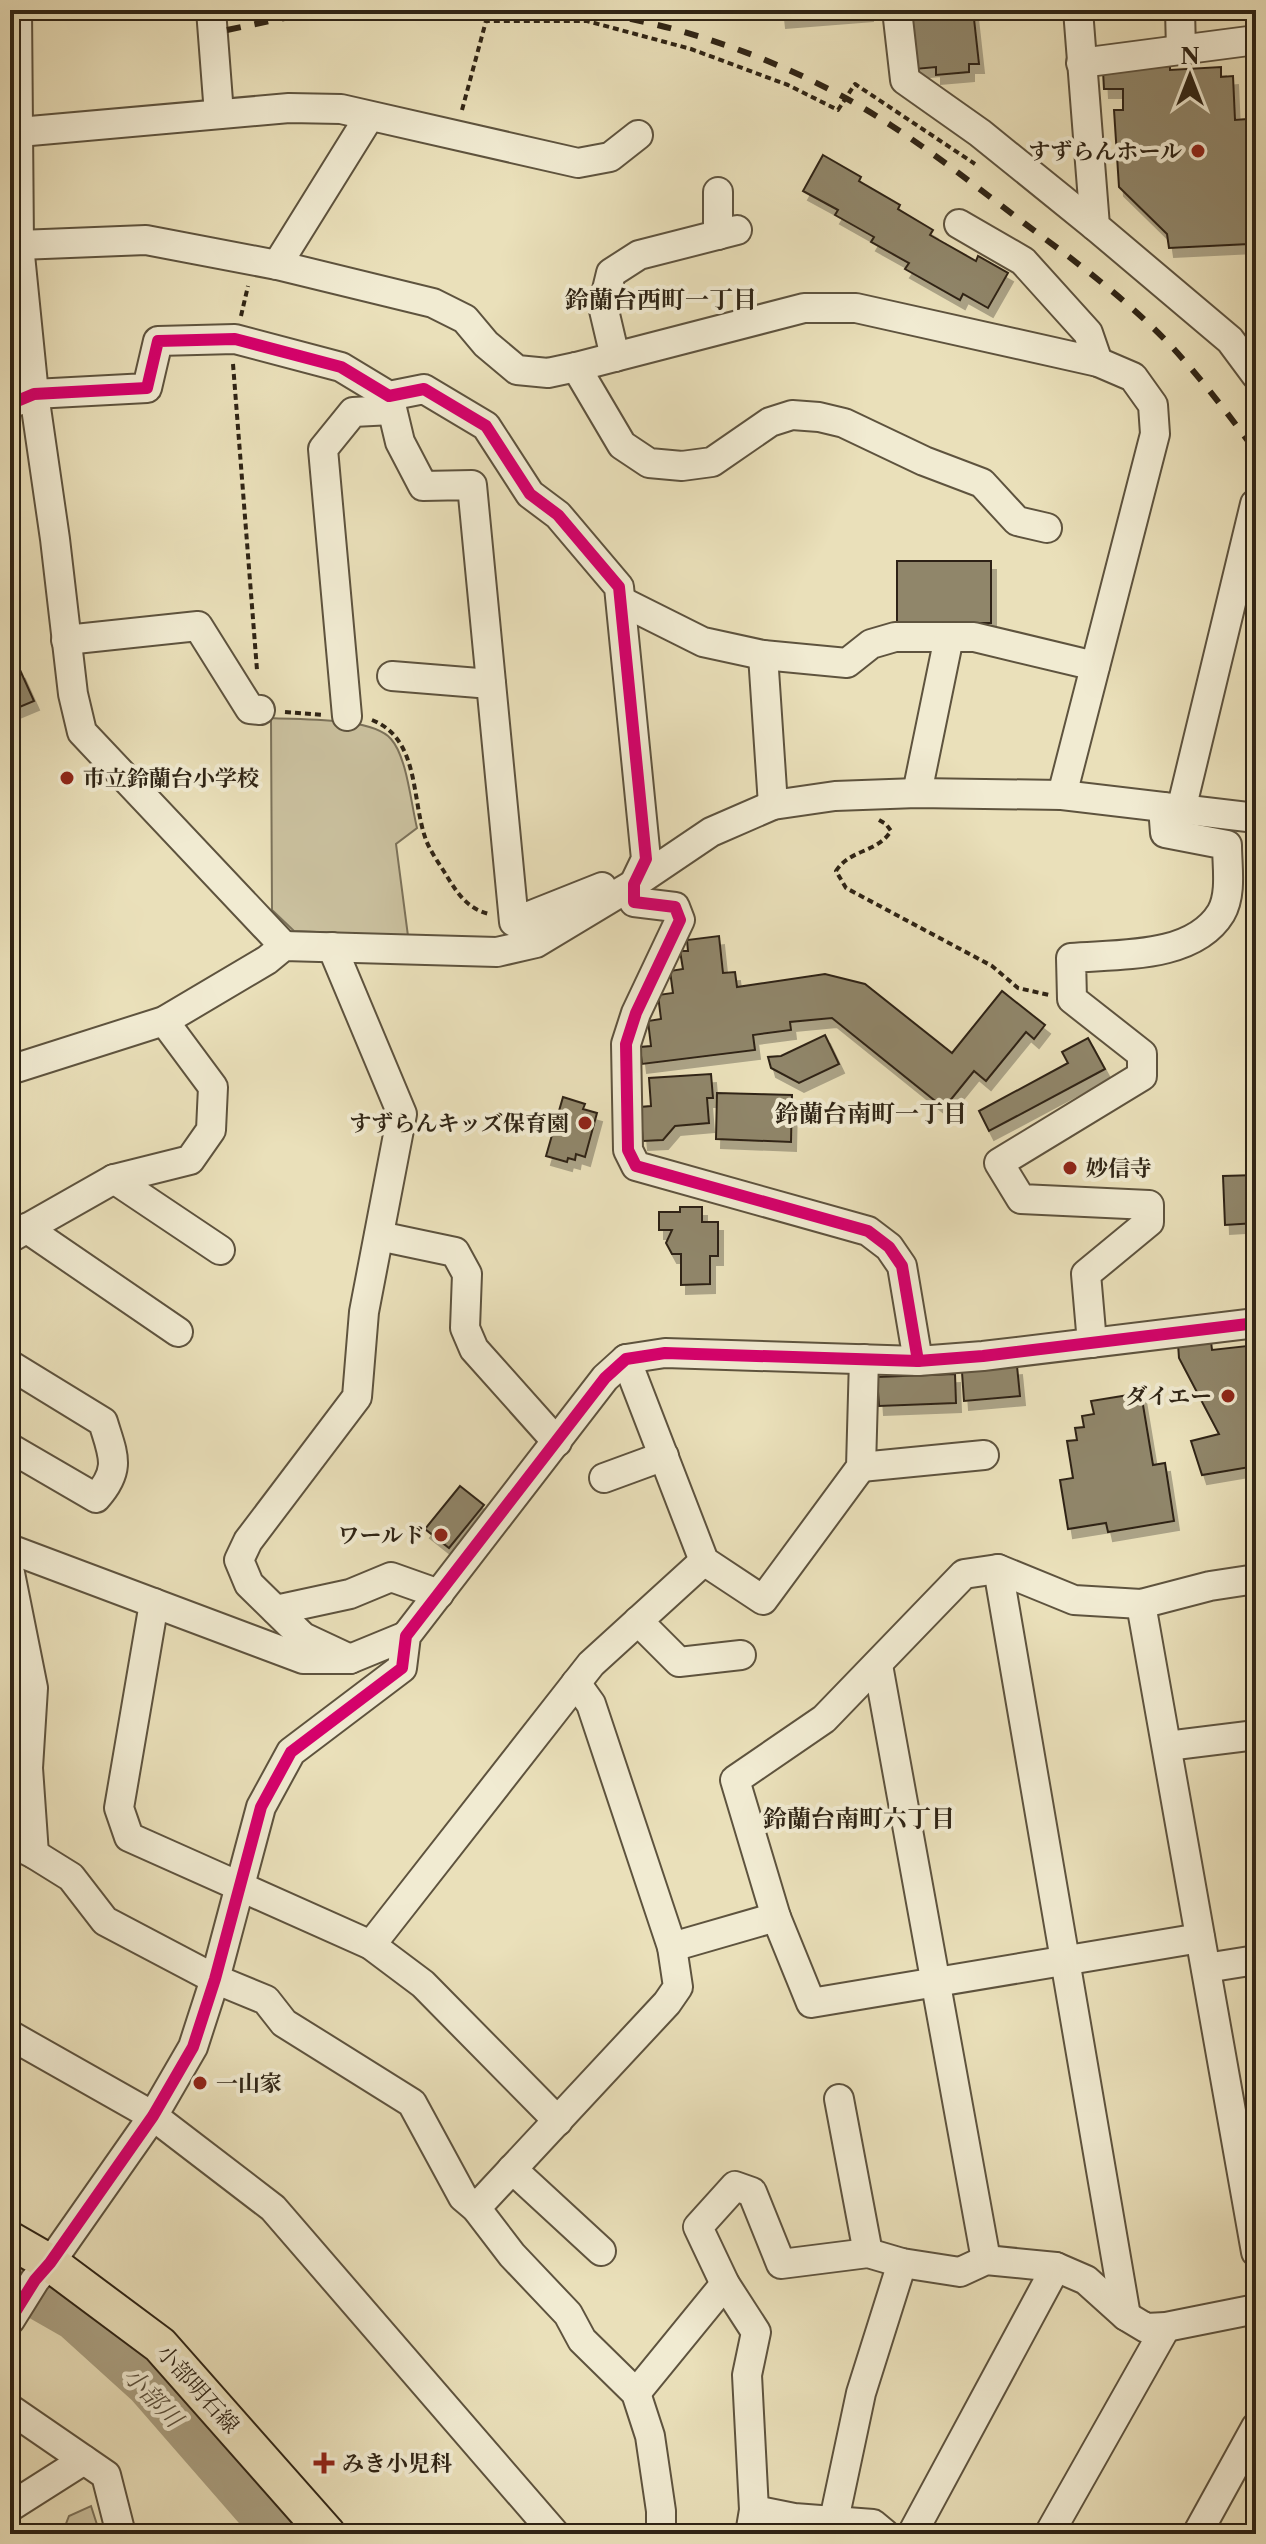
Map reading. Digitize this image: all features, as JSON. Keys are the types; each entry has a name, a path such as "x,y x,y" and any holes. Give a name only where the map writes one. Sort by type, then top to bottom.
{"main road":[{"name":"小部明石線","path":"10,2240 42,2272 160,2345 327,2534"}],"street":[{"path":"17,10 19,132 14,247 22,399 82,732 284,946"},
{"path":"211,10 219,114"},
{"path":"897,10 905,80 980,133 1095,226 1230,340 1256,375"},
{"path":"1078,10 1095,226"},
{"path":"1180,10 1181,50"},
{"path":"1081,63 1256,40"},
{"path":"19,132 289,108 341,109 578,163 610,157 638,135"},
{"path":"265,263 369,117"},
{"path":"615,357 603,306 611,273 639,255 727,232 718,192"},
{"path":"959,224 1023,261 1088,333 1098,362"},
{"path":"14,247 146,240 265,263 433,303 465,319 486,344 517,370 548,373 576,367 804,308 856,308 1098,362 1133,377 1153,405 1155,434 1062,795"},
{"path":"22,399 147,388 158,341 235,339 341,367 390,403 400,442 423,486 472,485 514,922 611,884 634,884"},
{"path":"576,367 622,445 649,463 682,466 712,462 770,422 792,415 819,417 844,423 924,461 982,483 1017,521 1047,528"},
{"path":"347,716 323,449 353,412 390,403 424,389 486,426 530,494 558,515 619,587 646,859 634,884 634,902 675,907 680,920 636,1013 626,1044 628,1150 636,1166 868,1231 889,1247 902,1266 918,1361"},
{"path":"1092,1343 1086,1274 1149,1222 1149,1205 1021,1199 999,1163 1142,1076 1142,1054 1072,999 1071,958 1174,948 1204,932 1222,912 1227,887 1227,845 1165,833 1255,504"},
{"path":"621,601 703,642 763,655 847,663 871,644 895,637 974,637 1095,666"},
{"path":"66,640 198,626 250,709 260,710"},
{"path":"917,793 949,637"},
{"path":"763,655 773,805"},
{"path":"392,676 491,684"},
{"path":"10,1070 164,1021 267,960 284,946 497,952 536,943 634,884 711,832 773,805 835,796 917,793 1062,795 1256,818"},
{"path":"332,947 402,1114 364,1312 357,1397 248,1541 239,1560 249,1584 303,1637 350,1659"},
{"path":"164,1021 213,1087 211,1130 190,1160 114,1179 18,1233 178,1332"},
{"path":"114,1179 220,1250"},
{"path":"379,1236 455,1252 467,1274 465,1328 474,1349 557,1442"},
{"path":"10,1549 303,1659 350,1659 406,1636 605,1378 626,1359 665,1353 918,1361 1256,1323"},
{"path":"626,1359 704,1561 763,1600 861,1467 864,1359"},
{"path":"10,1365 103,1422 115,1463 108,1485 96,1498 10,1448"},
{"path":"861,1467 984,1455"},
{"path":"604,1478 664,1456"},
{"path":"371,1945 591,1664 704,1561"},
{"path":"998,1569 1126,2316"},
{"path":"1200,1938 811,2003 776,1917 735,1780 824,1719 964,1574 998,1569 1074,1600 1141,1604 1210,1586 1256,1579"},
{"path":"10,1573 33,1688 28,1768 17,1849 71,1877 105,1921 215,1979 266,2000 284,2023 412,2103 463,2197 568,2314 582,2340 636,2393 650,2436 661,2511 661,2534"},
{"path":"276,1610 350,1594 391,1577 439,1594"},
{"path":"154,1603 119,1808 129,1837 371,1945 423,1984 558,2121"},
{"path":"1141,1604 1256,2252"},
{"path":"638,1621 679,1662 741,1655"},
{"path":"12,2317 153,2116 193,2047 215,1979 261,1807 291,1752 402,1668 406,1636"},
{"path":"878,1665 986,2260"},
{"path":"476,2208 667,2003 678,1987 672,1947 591,1704 576,1683"},
{"path":"1167,1746 1256,1735"},
{"path":"672,1947 776,1917"},
{"path":"1206,1968 1256,1960"},
{"path":"10,2035 153,2116 273,2208 555,2534"},
{"path":"839,2099 868,2253"},
{"path":"512,2169 601,2251"},
{"path":"885,2534 873,2524 834,2520 794,2518 752,2522 747,2375 756,2332 725,2284 698,2227 735,2186 752,2192 781,2264 868,2253 902,2263 960,2272 986,2260 1056,2267 1086,2280 1126,2316 1146,2328 1166,2327 1256,2309"},
{"path":"834,2520 861,2393 902,2263"},
{"path":"912,2534 1056,2267"},
{"path":"636,2393 725,2284"},
{"path":"1049,2534 1166,2327"},
{"path":"10,2409 106,2475 121,2534"},
{"path":"1197,2534 1256,2427"},
{"path":"10,2507 84,2460"}],"path":[{"path":"455,136 486,21 587,21 691,49 788,85 838,110 855,84 981,168"},
{"path":"265,263 235,339 233,362 260,710 347,716 375,721 395,733 406,753 426,841 458,894 474,910 514,922"},
{"path":"873,818 886,824 891,831 884,842 843,860 836,871 846,888 992,966 1018,988 1072,999"}],"shaded area":[{"path":"271,718 352,723 382,732 391,739 405,769 417,828 396,844 408,936 294,931 272,910"},
{"path":"91,2506 100,2534 62,2534 69,2516"}],"building":[{"path":"780,10 868,10 868,12 781,19"},
{"path":"910,10 973,10 979,64 969,64 969,72 936,75 936,67 915,69"},
{"path":"1170,66 1170,70 1221,67 1221,77 1233,76 1235,120 1247,119 1246,90 1256,90 1256,231 1248,232 1249,244 1169,248 1167,234 1119,187 1114,110 1123,110 1123,89 1104,89 1103,71"},
{"path":"823,155 900,205 898,209 933,230 930,235 976,261 978,256 1008,273 988,308 963,294 960,300 905,269 909,263 871,242 874,237 835,215 838,210 803,191"},
{"path":"897,561 991,561 991,623 897,623"},
{"path":"20,670 34,701 10,711 10,674"},
{"path":"719,936 723,973 735,972 737,987 825,974 865,984 952,1053 1002,991 1045,1025 1034,1039 1026,1032 986,1081 974,1071 944,1108 832,1018 790,1022 791,1030 753,1035 755,1050 642,1064 640,1047 651,1046 648,1021 661,1019 658,995 673,993 670,971 683,969 680,951 688,951 687,940"},
{"path":"825,1035 839,1064 799,1083 771,1068 768,1057 781,1056"},
{"path":"1088,1038 1105,1069 989,1131 979,1111 1068,1063 1062,1052"},
{"path":"711,1074 713,1098 707,1098 709,1123 675,1126 663,1140 643,1141 640,1107 651,1106 649,1078"},
{"path":"717,1093 792,1095 791,1142 716,1139"},
{"path":"563,1097 585,1104 583,1109 597,1113 585,1157 576,1154 575,1160 568,1158 567,1162 546,1156"},
{"path":"1256,1175 1256,1223 1225,1225 1223,1176"},
{"path":"680,1207 702,1207 702,1222 718,1222 718,1256 710,1256 710,1284 681,1285 681,1254 672,1254 666,1243 672,1230 659,1230 659,1212 680,1212"},
{"name":"ダイエー","path":"1211,1341 1212,1350 1256,1345 1256,1466 1202,1475 1191,1441 1219,1434 1179,1358 1178,1344"},
{"path":"1017,1366 1020,1396 964,1401 962,1372"},
{"path":"955,1374 956,1403 879,1406 877,1377"},
{"path":"1141,1393 1153,1465 1165,1463 1174,1521 1108,1532 1106,1523 1068,1529 1060,1480 1073,1478 1067,1441 1077,1440 1075,1428 1084,1427 1082,1416 1094,1414 1091,1401"},
{"path":"460,1486 484,1505 449,1548 425,1529"},
{"path":"1256,1609 1256,1712 1255,1712 1246,1610"}],"waterway":[{"name":"小部川","path":"10,2284 73,2320 147,2387 275,2534"}],"railway":[{"path":"227,30 323,10"},
{"path":"575,10 657,25 740,50 820,85 892,126 1063,252 1138,314 1195,373 1256,452"}],"cycle path":[{"path":"10,404 34,394 147,388 158,341 235,339 341,367 389,396 424,389 486,426 530,494 558,515 619,587 646,859 634,884 634,902 675,907 680,920 636,1013 626,1044 628,1150 636,1166 868,1231 889,1247 902,1266 918,1361"},
{"path":"10,2320 35,2280 153,2116 193,2047 215,1979 261,1807 291,1752 402,1668 406,1636 605,1378 626,1359 665,1353 918,1361 1256,1323"}],"place":[{"name":"すずらんホール","path":"1198,151"},
{"name":"市立鈴蘭台小学校","path":"67,778"},
{"name":"すずらんキッズ保育園","path":"585,1123"},
{"name":"妙信寺","path":"1070,1168"},
{"name":"ダイエー","path":"1228,1396"},
{"name":"ワールド","path":"441,1535"},
{"name":"一山家","path":"200,2083"},
{"name":"みき小児科","path":"324,2463"}],"district":[{"name":"鈴蘭台西町一丁目","path":"661,299"},
{"name":"鈴蘭台南町一丁目","path":"871,1113"},
{"name":"鈴蘭台南町六丁目","path":"859,1818"}]}
